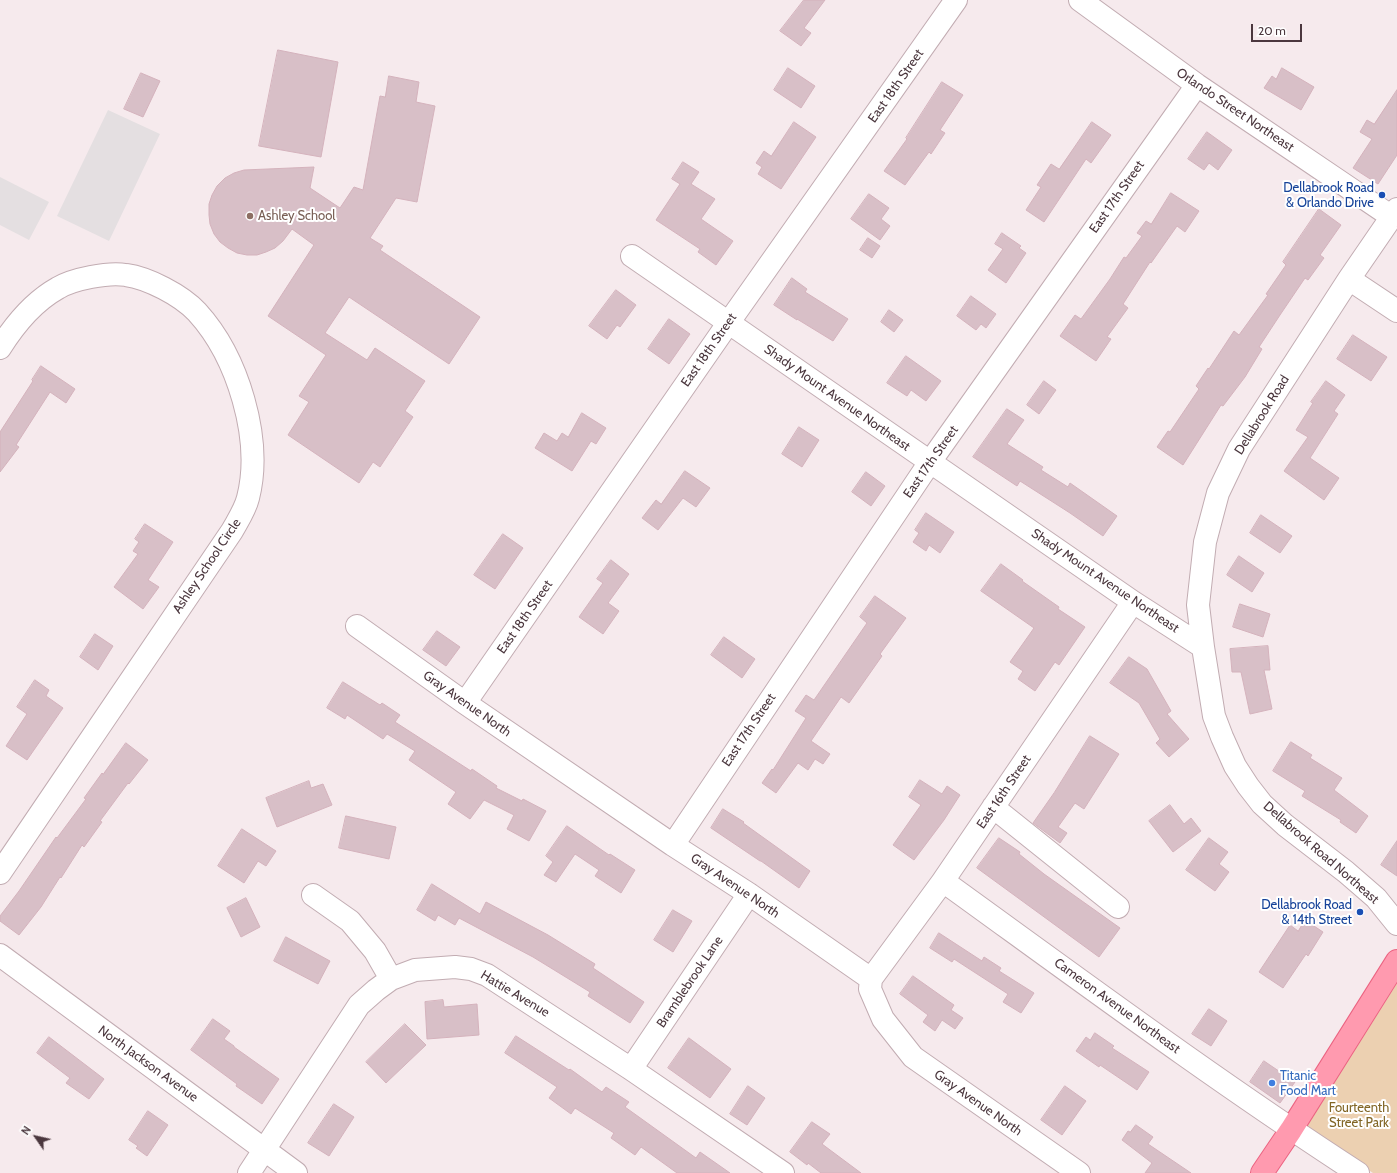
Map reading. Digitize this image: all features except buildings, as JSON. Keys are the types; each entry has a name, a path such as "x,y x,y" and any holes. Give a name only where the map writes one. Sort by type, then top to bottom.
{"main road":[{"path":"1262,1173 1292,1130 1397,961"}],"street":[{"name":"East 18th Street","path":"465,703 728,322 956,0"},
{"name":"Orlando Street Northeast","path":"1080,0 1197,85 1394,213"},
{"name":"East 17th Street","path":"673,845 930,462 1197,85"},
{"name":"Dellabrook Road","path":"1202,647 1198,604 1205,542 1218,493 1239,449 1349,279 1394,213"},
{"name":"Shady Mount Avenue Northeast","path":"632,256 1133,602 1202,647"},
{"name":"Ashley School Circle","path":"0,348 25,314 40,300 72,281 103,276 126,275 153,283 169,290 183,300 208,325 238,381 249,423 252,474 248,498 244,510 232,531 0,873"},
{"path":"1349,279 1397,310"},
{"name":"East 16th Street","path":"871,979 943,881 1133,602"},
{"name":"Gray Avenue North","path":"357,626 465,703 673,845 749,894 871,979 870,989 883,1019 913,1057 1079,1173"},
{"name":"Dellabrook Road Northeast","path":"1202,647 1217,723 1235,766 1248,786 1262,804 1285,825 1346,872 1376,898 1397,924"},
{"path":"993,807 1118,907"},
{"name":"Cameron Avenue Northeast","path":"943,881 1192,1061 1292,1130 1358,1173"},
{"name":"Bramblebrook Lane","path":"631,1069 749,894"},
{"path":"313,895 350,921 375,951 391,979"},
{"name":"North Jackson Avenue","path":"0,955 296,1173"},
{"name":"Hattie Avenue","path":"265,1150 359,1005 391,979 415,970 454,967 471,969 487,975 631,1069 783,1173"},
{"path":"249,1173 265,1150"}],"green space":[{"name":"Fourteenth Street Park","path":"1397,983 1397,1173 1373,1173 1306,1128"}],"shaded area":[{"path":"108,110 160,134 109,241 57,216"},
{"path":"0,177 49,202 29,240 0,225"}],"place":[{"name":"Dellabrook Road & Orlando Drive","path":"1382,195"},
{"name":"Ashley School","path":"250,216"},
{"name":"Dellabrook Road & 14th Street","path":"1360,912"},
{"name":"Titanic Food Mart","path":"1272,1083"}]}
